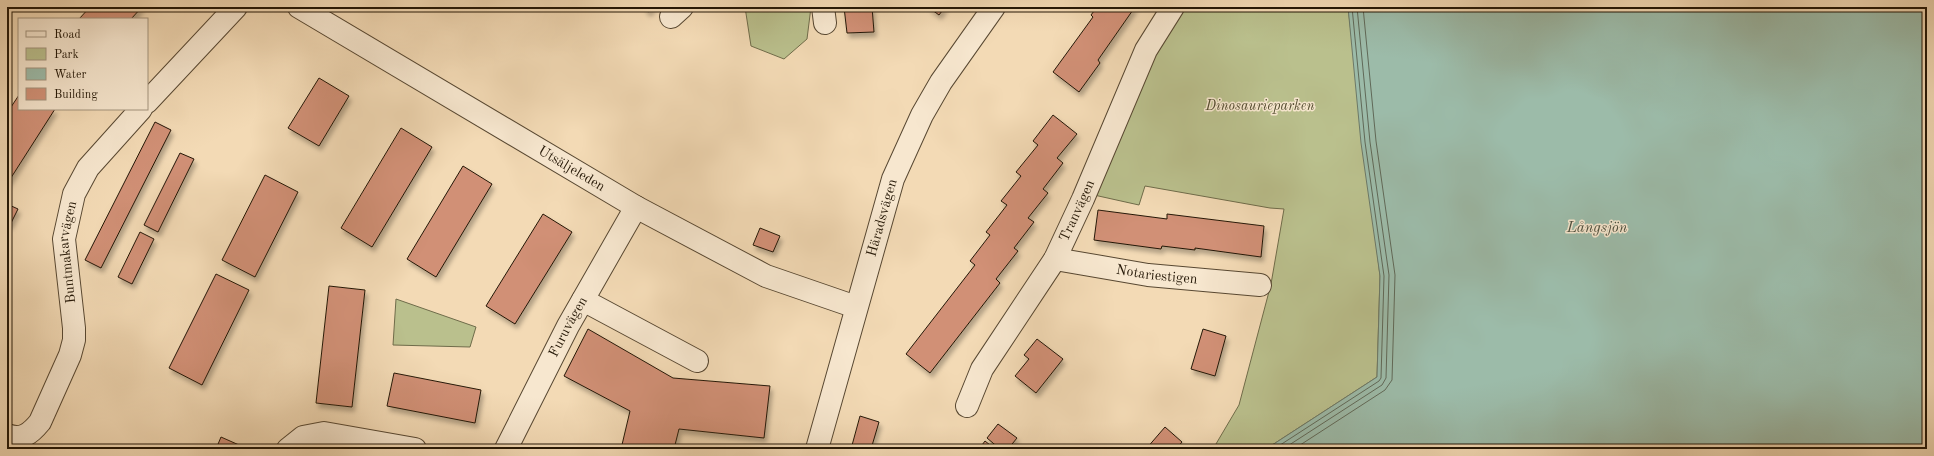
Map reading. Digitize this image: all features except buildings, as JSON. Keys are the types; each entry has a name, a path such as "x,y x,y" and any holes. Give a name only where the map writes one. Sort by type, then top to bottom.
{"street":[{"path":"148,101 236,7"},
{"name":"Utsäljeleden","path":"299,7 636,207 766,276 856,307"},
{"name":"Häradsvägen","path":"817,449 893,179 911,137 941,82 994,7"},
{"name":"Tranvägen","path":"967,406 982,369 1055,259 1083,199 1146,50 1173,7"},
{"name":"Buntmakarvägen","path":"7,435 14,438 23,437 33,430 40,422 70,355 74,328 64,239 74,194 88,168 140,110"},
{"name":"Furuvägen","path":"506,449 583,300 636,207"},
{"name":"Notariestigen","path":"1055,259 1148,274 1260,285"},
{"path":"583,300 697,361"},
{"path":"288,449 303,437 324,433 415,449"}],"green space":[{"path":"745,7 811,7 807,39 784,59 751,46"},
{"name":"Dinosaurieparken","path":"1173,7 1348,7 1380,276 1377,377 1266,449 1213,449 1239,405 1271,284 1284,209 1270,208 1145,186 1139,205 1085,193"},
{"path":"396,299 476,327 470,347 393,345"}],"water":[{"name":"Långsjön","path":"1348,7 1927,7 1927,449 1266,449 1377,377 1380,276 1361,143"}]}
